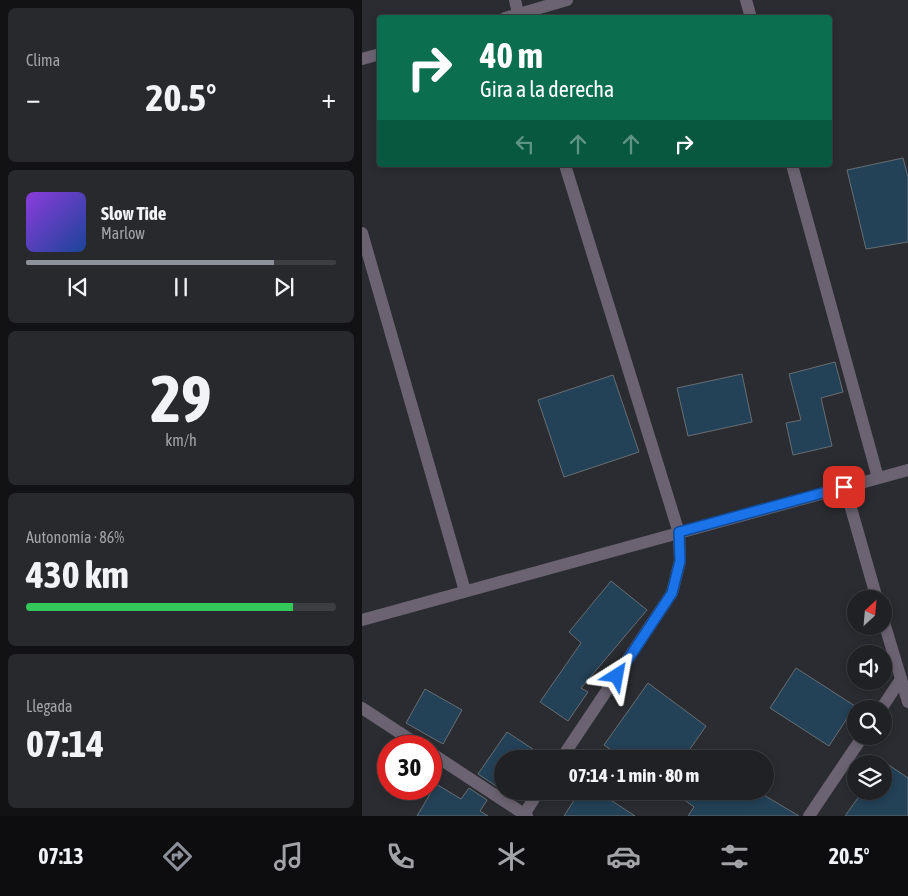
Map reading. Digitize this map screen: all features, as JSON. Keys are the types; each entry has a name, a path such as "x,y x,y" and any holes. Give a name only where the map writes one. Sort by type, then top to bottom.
{"street":[{"path":"514,0 519,15"},
{"path":"522,15 567,0"},
{"path":"746,0 750,15"},
{"path":"362,59 377,55"},
{"path":"566,167 679,532 680,561 672,593 567,750"},
{"path":"793,167 878,478"},
{"path":"362,233 465,591"},
{"path":"362,620 908,470"},
{"path":"844,487 874,590"},
{"path":"888,635 908,702"},
{"path":"887,700 901,679"},
{"path":"362,708 403,735"},
{"path":"809,816 856,745"},
{"path":"442,760 525,815 534,800"}],"building":[{"path":"903,158 908,177 908,242 866,249 847,170"},
{"path":"835,362 843,392 821,398 832,446 793,455 786,423 801,420 789,374"},
{"path":"742,374 752,422 688,436 677,388"},
{"path":"613,375 639,452 564,477 538,400"},
{"path":"611,581 647,610 581,688 588,692 568,721 540,702 581,643 569,632"},
{"path":"796,668 847,701 847,718 829,746 770,708"},
{"path":"648,683 706,726 689,750 611,750 604,745"},
{"path":"425,689 462,710 443,744 442,735 427,735 406,723"},
{"path":"507,732 534,750 495,750"},
{"path":"494,751 494,785 478,774"},
{"path":"892,767 908,778 908,816 845,816 857,800 892,800"},
{"path":"442,788 461,799 469,788 487,800 480,811 488,816 417,816 426,800 442,800"},
{"path":"574,800 611,800 635,816 564,816"},
{"path":"684,800 772,800 799,816 688,816 694,807"}],"route":[{"path":"617,676 672,593 680,561 679,532 844,487"}]}
